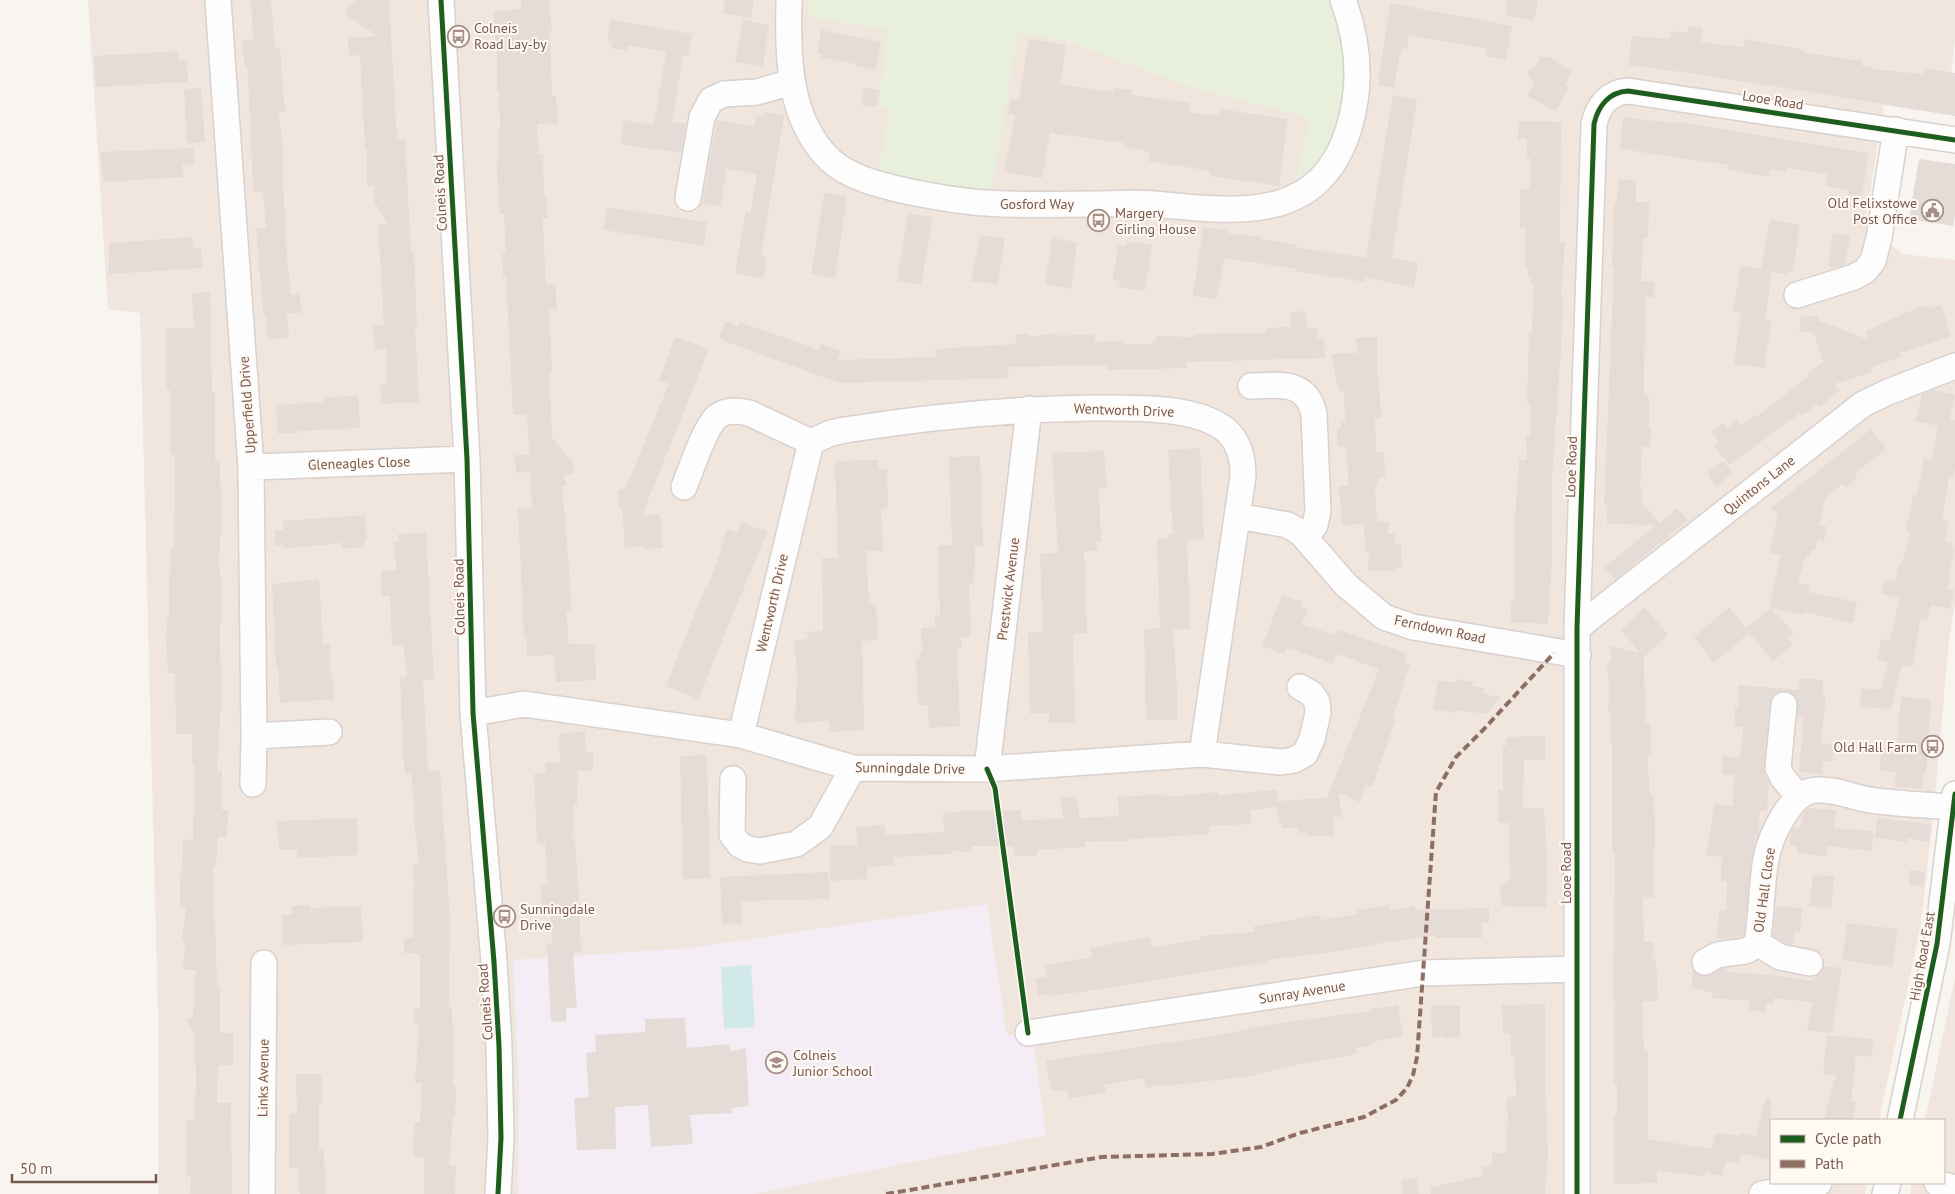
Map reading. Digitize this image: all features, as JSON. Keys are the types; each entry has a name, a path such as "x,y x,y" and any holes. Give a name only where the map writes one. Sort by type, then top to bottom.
{"street":[{"name":"Upperfield Drive","path":"218,0 251,467 253,784"},
{"name":"Colneis Road","path":"441,0 466,459 473,713 499,1046 501,1138 498,1194"},
{"name":"Gosford Way","path":"789,0 788,52 792,82 804,121 830,160 857,177 892,188 932,196 985,203 1146,203 1220,210 1262,208 1300,194 1318,182 1334,161 1347,136 1355,99 1358,64 1352,26 1343,0"},
{"path":"688,198 702,117 711,100 724,94 757,92 792,82"},
{"name":"Looe Road","path":"1577,1194 1577,628 1594,124 1596,115 1602,104 1617,93 1628,91 1643,92 1955,140"},
{"path":"1797,295 1854,277 1865,271 1872,261 1879,238 1896,130"},
{"name":"Quintons Lane","path":"1577,628 1863,404 1888,392 1955,366"},
{"path":"1251,386 1286,386 1303,393 1312,402 1318,511 1315,525 1306,537"},
{"name":"Wentworth Drive","path":"741,735 811,442 831,433 845,430 962,414 1030,409 1114,408 1176,411 1197,416 1227,431 1233,438 1241,458 1243,476 1202,754"},
{"name":"Prestwick Avenue","path":"987,769 1030,409"},
{"path":"684,488 710,425 718,416 727,412 749,413 811,442"},
{"name":"Gleneagles Close","path":"251,467 466,459"},
{"name":"Ferndown Road","path":"1237,516 1288,526 1306,537 1346,585 1384,617 1413,627 1578,656"},
{"name":"Sunningdale Drive","path":"473,713 524,704 741,735 853,768 987,769 1202,754 1281,762 1300,758 1308,748 1318,713 1317,702 1312,694 1300,687"},
{"path":"1784,705 1778,768 1782,778 1799,797 1815,790 1838,791 1869,800 1954,800"},
{"path":"254,736 329,732"},
{"path":"733,779 732,835 740,845 748,849 760,850 796,844 820,827 853,768"},
{"name":"Old Hall Close","path":"1705,962 1723,954 1736,954 1749,950 1757,943 1766,860 1770,844 1787,810 1799,797"},
{"name":"High Road East","path":"1900,1119 1937,944 1954,800"},
{"path":"1757,943 1780,958 1810,963"},
{"name":"Links Avenue","path":"262,1194 264,963"},
{"name":"Sunray Avenue","path":"1028,1033 1424,973 1577,969"},
{"path":"1762,1194 1814,1184"},
{"path":"1940,1184 1955,1188"}],"shaded area":[{"path":"88,0 1955,0 1955,37 1947,114 1884,105 1865,225 1903,254 1955,260 1955,604 1949,640 1933,819 1920,930 1879,1119 1770,1119 1770,1184 1867,1184 1865,1194 158,1194 158,1014 140,313 108,309"},
{"name":"Colneis Junior School","path":"987,904 1007,1036 1032,1033 1046,1135 755,1194 518,1194 519,1089 513,960 690,948"},
{"path":"1955,978 1955,1194 1910,1194 1912,1184 1945,1184 1945,1119 1925,1119"}],"green space":[{"path":"808,0 1332,0 1348,61 1345,103 1333,142 1312,171 1297,181 1309,118 1191,87 1066,41 1018,32 991,195 878,176 890,111 881,108 881,88 887,30 809,16"}],"water":[{"path":"751,965 755,1027 724,1029 721,967"}],"building":[{"path":"251,0 271,0 275,49 280,48 285,111 279,112 284,161 282,161 287,257 291,295 300,294 301,313 287,314 289,338 268,339 266,315 263,315 256,228 266,228 263,192 253,192 249,95 247,66 244,66 243,40 253,40"},
{"path":"356,0 389,0 397,140 405,140 411,252 414,252 417,328 415,328 419,402 381,404 380,385 387,385 386,349 375,349 373,326 384,325 378,225 388,224 374,201 374,186 367,186 367,149 365,149 360,55 349,56 348,38 378,36 347,16 347,9"},
{"path":"521,0 549,0 552,31 550,31 552,96 556,95 558,123 537,124 539,154 543,154 544,196 546,196 548,218 543,218 546,284 555,283 557,309 549,309 552,372 549,372 552,437 573,463 574,474 564,475 566,486 562,486 570,579 571,611 566,611 569,644 595,644 596,680 556,682 554,655 527,656 527,638 524,638 518,509 532,508 530,472 516,473 515,455 529,454 527,414 513,415 506,277 503,277 502,254 506,253 504,214 500,214 498,191 499,92 497,92 497,57 493,12 522,9"},
{"path":"725,0 754,0 751,18 723,13"},
{"path":"1508,0 1538,0 1534,21 1506,16"},
{"path":"1390,3 1512,26 1506,60 1485,56 1487,49 1409,35 1407,49 1402,48 1399,57 1394,88 1378,85"},
{"path":"611,20 692,34 688,56 683,55 672,122 686,124 681,153 620,144 624,120 654,125 666,52 627,45 627,51 611,48 612,42 607,41"},
{"path":"743,20 769,25 763,67 735,62"},
{"path":"1689,26 1703,28 1701,42 1743,47 1744,39 1805,50 1805,53 1862,61 1862,66 1871,67 1871,69 1923,74 1924,68 1955,73 1955,116 1704,75 1628,65 1632,36 1670,39 1671,31 1687,33"},
{"path":"821,30 881,42 876,70 855,66 856,64 821,58 822,54 817,54"},
{"path":"1029,39 1066,45 1060,84 1113,92 1114,88 1132,90 1132,95 1190,103 1189,113 1219,116 1220,109 1288,119 1279,186 1210,176 1211,171 1148,161 1150,152 1124,147 1124,143 1050,133 1042,178 1004,172 1015,116 1007,114 1011,99 1019,100"},
{"path":"178,51 179,61 187,61 188,82 96,87 94,56"},
{"path":"1541,57 1549,57 1572,71 1565,85 1569,87 1556,111 1527,96 1534,85 1527,72 1536,66"},
{"path":"201,88 205,142 187,143 184,89"},
{"path":"864,88 880,90 877,107 861,105"},
{"path":"1393,95 1417,99 1392,258 1418,263 1414,288 1366,277 1365,282 1224,258 1217,299 1193,296 1203,227 1228,230 1228,233 1262,237 1262,239 1296,245 1296,247 1366,258"},
{"path":"764,112 784,116 761,256 767,257 763,279 735,273 746,211 751,212 757,174 726,169 721,206 702,204 717,120 754,126 756,115 763,116"},
{"path":"1623,117 1671,123 1671,121 1869,153 1862,196 1847,194 1848,190 1825,186 1827,174 1787,168 1786,172 1770,169 1769,177 1728,169 1728,165 1620,149"},
{"path":"1519,121 1561,122 1560,242 1565,242 1561,298 1563,298 1561,350 1552,477 1552,560 1548,624 1510,622 1511,601 1514,601 1515,517 1519,460 1527,460 1526,435 1530,435 1530,404 1527,404 1529,333 1532,333 1533,285 1531,285 1531,277 1528,277 1528,268 1525,268 1525,228 1520,228 1520,189 1530,190 1530,158 1526,158 1527,139 1518,139"},
{"path":"193,148 195,164 182,165 184,177 103,182 100,152"},
{"path":"1919,159 1955,164 1955,216 1953,226 1909,219"},
{"path":"1619,179 1636,180 1636,202 1649,202 1648,238 1643,238 1641,281 1655,282 1654,297 1645,297 1644,391 1649,397 1649,428 1651,428 1650,447 1642,446 1640,487 1642,487 1642,503 1660,523 1677,508 1688,520 1615,580 1604,568 1656,525 1607,524 1607,505 1604,505 1614,268 1612,268 1614,202 1617,202"},
{"path":"824,193 847,196 835,278 811,274"},
{"path":"607,207 707,222 704,246 603,230"},
{"path":"908,214 933,217 921,285 897,281"},
{"path":"1770,219 1800,225 1793,271 1789,271 1788,275 1772,272 1765,320 1772,321 1764,368 1734,364 1741,313 1733,312 1741,266 1761,269"},
{"path":"1833,233 1850,236 1845,265 1837,267 1828,266"},
{"path":"980,235 1005,238 998,284 971,281"},
{"path":"192,237 193,248 201,248 203,268 109,274 109,243"},
{"path":"1052,238 1077,242 1071,289 1045,284"},
{"path":"1127,241 1152,245 1145,291 1119,287 1120,281 1113,280 1118,245 1126,246"},
{"path":"210,292 212,392 215,392 215,460 220,460 221,526 219,561 222,596 220,632 221,700 217,771 222,771 222,810 228,810 227,837 218,837 216,866 213,866 213,918 215,918 217,986 220,986 220,1033 233,1033 233,1065 218,1065 217,1103 231,1103 232,1194 190,1194 191,1177 186,1177 187,1120 194,1120 196,1086 195,1034 187,1020 193,1017 196,970 183,970 185,942 182,941 186,907 180,907 180,874 182,874 183,839 193,840 195,764 192,764 192,734 176,734 175,674 168,673 166,637 167,618 169,618 170,549 174,549 175,455 170,455 170,390 166,390 166,328 194,328 192,293"},
{"path":"1941,305 1951,336 1900,353 1902,356 1871,368 1872,372 1834,384 1840,391 1819,407 1817,404 1802,416 1800,413 1729,465 1714,445 1718,441 1712,432 1723,423 1727,428 1737,420 1741,425 1755,415 1755,418 1810,375 1807,374 1823,362 1814,333 1799,331 1801,315 1819,317 1818,320 1869,340 1866,331 1921,306 1930,308"},
{"path":"1306,311 1307,329 1317,328 1317,340 1324,339 1325,358 1187,362 1187,368 1107,370 1107,365 1008,367 1009,378 839,383 719,339 725,321 738,326 739,322 819,350 821,344 841,351 838,360 936,357 935,349 1016,344 1015,334 1029,334 1030,337 1057,333 1058,336 1095,334 1095,342 1125,341 1125,344 1151,344 1158,336 1194,337 1194,334 1267,333 1266,328 1291,327 1291,312"},
{"path":"675,337 709,349 642,515 660,514 663,548 646,549 645,546 625,548 622,508 618,508 618,490 625,489 669,384 659,380"},
{"path":"1377,337 1377,378 1379,378 1381,418 1375,419 1376,452 1384,452 1385,477 1378,478 1378,486 1375,486 1377,522 1389,521 1388,534 1395,534 1395,544 1401,543 1402,567 1396,568 1396,571 1368,571 1369,551 1365,551 1364,524 1342,525 1339,486 1348,486 1347,447 1337,446 1337,427 1341,427 1341,421 1345,421 1344,391 1340,392 1339,387 1337,387 1332,354 1357,353 1356,338"},
{"path":"1932,390 1955,395 1950,419 1955,420 1955,467 1953,478 1949,477 1942,519 1949,521 1945,542 1952,543 1951,549 1954,549 1947,589 1954,590 1950,609 1931,605 1928,620 1920,619 1913,667 1902,665 1891,709 1860,707 1861,688 1881,690 1888,662 1877,659 1881,639 1890,641 1899,598 1882,594 1885,579 1895,581 1899,563 1902,563 1910,532 1906,532 1913,494 1917,495 1924,458 1932,460 1938,426 1916,421 1922,394"},
{"path":"358,396 360,428 298,431 299,433 278,434 276,405 323,402 323,397"},
{"path":"1871,429 1886,449 1854,474 1858,477 1846,488 1842,484 1825,499 1820,525 1827,527 1824,541 1818,540 1815,551 1811,550 1810,556 1806,555 1798,583 1810,585 1809,592 1857,602 1853,623 1803,612 1802,615 1769,607 1781,555 1770,553 1778,512 1770,509"},
{"path":"1200,448 1204,539 1187,540 1190,629 1173,630 1177,720 1146,720 1144,629 1160,628 1157,539 1168,538 1169,534 1173,534 1168,450"},
{"path":"1104,451 1107,488 1099,488 1101,542 1096,542 1097,551 1084,551 1087,633 1073,634 1075,723 1049,723 1049,713 1030,714 1028,633 1043,632 1040,554 1058,553 1052,453"},
{"path":"980,456 983,546 975,547 974,584 969,584 971,637 961,637 962,648 957,648 960,726 929,728 928,705 918,705 916,659 920,659 919,651 922,651 921,628 935,627 935,615 940,615 938,545 952,545 949,457"},
{"path":"879,460 878,469 887,469 888,508 881,509 883,551 866,551 869,604 876,604 878,640 862,641 864,730 829,732 829,721 795,723 797,675 794,640 808,639 807,632 823,631 822,558 838,558 835,461"},
{"path":"1723,461 1733,473 1716,487 1707,473"},
{"path":"365,515 367,540 364,540 365,547 342,549 342,543 284,548 285,545 275,546 275,530 284,530 283,521"},
{"path":"741,522 767,532 698,699 666,686 705,588 707,589 727,529 737,533"},
{"path":"426,533 434,680 423,680 428,771 440,771 450,918 449,1007 452,1007 454,1046 453,1086 456,1086 455,1117 453,1117 449,1165 456,1165 455,1194 424,1194 424,1157 413,1157 414,1122 420,1122 422,1083 415,1083 419,1025 414,1025 414,1008 420,1008 420,954 404,953 404,938 413,937 413,885 415,885 412,864 419,864 411,774 405,774 403,755 400,677 407,676 403,645 392,646 390,596 382,596 381,571 397,570 394,542 399,542 398,534"},
{"path":"319,579 323,644 330,644 330,673 332,673 334,699 280,703 278,667 276,667 272,584"},
{"path":"1282,595 1303,602 1302,608 1308,610 1302,624 1334,635 1337,629 1406,653 1404,662 1410,664 1393,718 1396,719 1372,787 1366,784 1360,802 1339,793 1341,817 1333,817 1333,836 1307,836 1307,833 1299,833 1299,828 1282,828 1282,823 1279,823 1276,806 1250,811 1252,824 1209,826 1209,834 1130,839 1130,841 1085,842 1085,847 1037,850 1037,856 1014,856 1014,846 972,846 972,852 952,851 952,854 894,857 894,865 867,867 867,879 830,881 830,845 857,845 856,827 885,825 885,835 944,832 943,813 967,811 1021,810 1022,820 1063,819 1061,797 1077,797 1079,818 1119,816 1118,797 1148,795 1179,796 1218,792 1218,795 1276,790 1277,801 1327,798 1379,669 1337,654 1333,664 1286,648 1284,654 1262,646"},
{"path":"1645,607 1668,635 1644,657 1645,724 1651,724 1651,755 1647,755 1650,795 1654,795 1655,844 1654,898 1643,897 1644,942 1653,942 1652,959 1656,959 1658,1001 1642,1001 1644,1050 1648,1051 1648,1139 1712,1149 1715,1133 1739,1136 1740,1133 1756,1137 1766,1098 1771,1098 1770,1160 1741,1153 1738,1163 1726,1161 1722,1176 1705,1172 1705,1176 1657,1171 1657,1183 1614,1184 1614,1115 1617,1115 1617,1084 1614,1084 1615,1001 1613,1001 1615,853 1612,852 1612,751 1610,712 1608,712 1607,663 1611,662 1611,646 1640,653 1621,630"},
{"path":"1729,607 1746,628 1771,608 1794,633 1787,638 1793,645 1773,661 1749,633 1714,663 1694,637"},
{"path":"1800,678 1823,680 1822,695 1826,696 1821,743 1834,744 1832,761 1823,761 1822,774 1799,772 1804,717 1797,717 1797,699 1792,693 1786,691 1778,692 1773,696 1770,704 1764,767 1765,777 1769,782 1767,811 1760,811 1758,836 1755,836 1744,936 1717,939 1719,910 1726,911 1727,882 1721,881 1722,857 1706,855 1715,804 1733,806 1734,775 1722,774 1722,756 1740,758 1743,727 1734,726 1735,707 1738,707 1738,685 1799,690"},
{"path":"1456,679 1473,682 1473,686 1484,688 1483,694 1501,697 1487,714 1455,710 1454,713 1433,709 1438,681 1456,682"},
{"path":"1901,697 1931,700 1926,774 1923,774 1922,789 1895,787 1896,772 1880,770 1881,748 1897,749"},
{"path":"585,731 586,752 593,752 593,770 578,771 577,804 574,804 572,840 575,839 581,952 573,953 577,1008 566,1008 566,1021 551,1022 547,945 552,944 549,906 542,907 541,885 548,884 545,844 537,843 534,774 546,773 545,763 560,762 559,734"},
{"path":"1545,736 1545,760 1524,760 1523,808 1544,808 1547,861 1546,907 1502,906 1500,889 1510,878 1509,823 1498,823 1498,790 1503,790 1503,746 1506,746 1506,737"},
{"path":"707,755 710,878 683,879 680,756"},
{"path":"1809,808 1836,810 1834,828 1873,831 1872,851 1827,846 1826,857 1797,853 1797,846 1790,845 1791,833 1793,828 1800,828 1803,814"},
{"path":"357,818 358,855 298,858 297,850 279,850 277,821"},
{"path":"1877,818 1931,824 1929,842 1908,838 1907,842 1875,838"},
{"path":"1910,870 1925,872 1924,887 1909,885"},
{"path":"828,872 830,899 741,901 742,923 722,924 720,877"},
{"path":"1813,875 1834,876 1831,909 1809,906"},
{"path":"310,905 310,908 361,906 363,942 283,945 282,915 293,914 292,906"},
{"path":"1389,905 1391,910 1415,906 1415,910 1489,908 1489,923 1482,923 1482,938 1436,938 1436,935 1347,950 1268,960 1268,962 1081,992 1038,996 1035,979 1047,977 1045,965 1092,957 1090,948 1150,937 1152,948 1200,939 1200,936 1255,932 1254,926 1297,918 1320,915 1320,920 1358,914 1357,910"},
{"path":"1776,906 1802,908 1800,932 1795,931 1793,945 1773,936"},
{"path":"1847,923 1898,929 1892,967 1842,960"},
{"path":"1824,966 1842,968 1832,1033 1807,1030 1812,1002 1774,998 1773,1004 1766,1002 1765,1012 1749,1010 1750,1001 1712,998 1713,993 1691,988 1693,969 1698,974 1705,976 1724,968 1727,969 1727,972 1775,975 1815,981 1816,975 1821,972"},
{"path":"1545,1004 1545,1085 1548,1154 1545,1194 1431,1194 1431,1187 1483,1176 1481,1167 1492,1165 1492,1153 1506,1153 1506,1126 1508,1126 1507,1097 1516,1097 1515,1055 1511,1055 1511,1034 1503,1034 1502,1005"},
{"path":"1398,1005 1403,1036 1371,1042 1371,1045 1356,1048 1357,1054 1304,1063 1251,1076 1167,1086 1166,1084 1146,1088 1144,1078 1104,1085 1106,1092 1069,1099 1067,1090 1051,1091 1046,1061 1232,1033 1258,1026 1371,1011 1371,1009"},
{"path":"1431,1005 1460,1006 1460,1037 1445,1039 1445,1037 1432,1037"},
{"path":"685,1018 687,1048 729,1044 730,1051 746,1048 749,1106 731,1108 732,1113 690,1115 693,1144 651,1147 648,1105 615,1107 616,1149 577,1150 574,1098 589,1097 586,1053 596,1052 595,1035 645,1032 645,1019"},
{"path":"1827,1035 1873,1039 1872,1057 1856,1055 1851,1101 1856,1102 1852,1119 1824,1119 1836,1075 1823,1074"},
{"path":"296,1074 322,1074 322,1103 319,1103 319,1148 324,1149 325,1194 300,1194 298,1168 289,1167 289,1114 297,1114"},
{"path":"1416,1177 1419,1194 1403,1194 1401,1180"}],"marked path":[{"path":"886,1194 1102,1157 1212,1154 1261,1147 1300,1133 1364,1117 1396,1100 1407,1088 1413,1075 1417,1057 1436,792 1456,757 1554,653"}],"cycle path":[{"path":"441,0 467,459 473,713 494,962 499,1046 501,1138 498,1194"},
{"path":"1577,1194 1577,628 1594,124 1598,111 1610,97 1628,91 1955,140"},
{"path":"987,769 995,788 1028,1033"},
{"path":"1900,1119 1937,944 1955,794"}],"place":[{"name":"Colneis Road Lay-by","path":"458,36"},
{"name":"Old Felixstowe Post Office","path":"1933,211"},
{"name":"Margery Girling House","path":"1099,221"},
{"name":"Old Hall Farm","path":"1933,747"},
{"name":"Sunningdale Drive","path":"504,917"},
{"name":"Colneis Junior School","path":"777,1063"}]}
